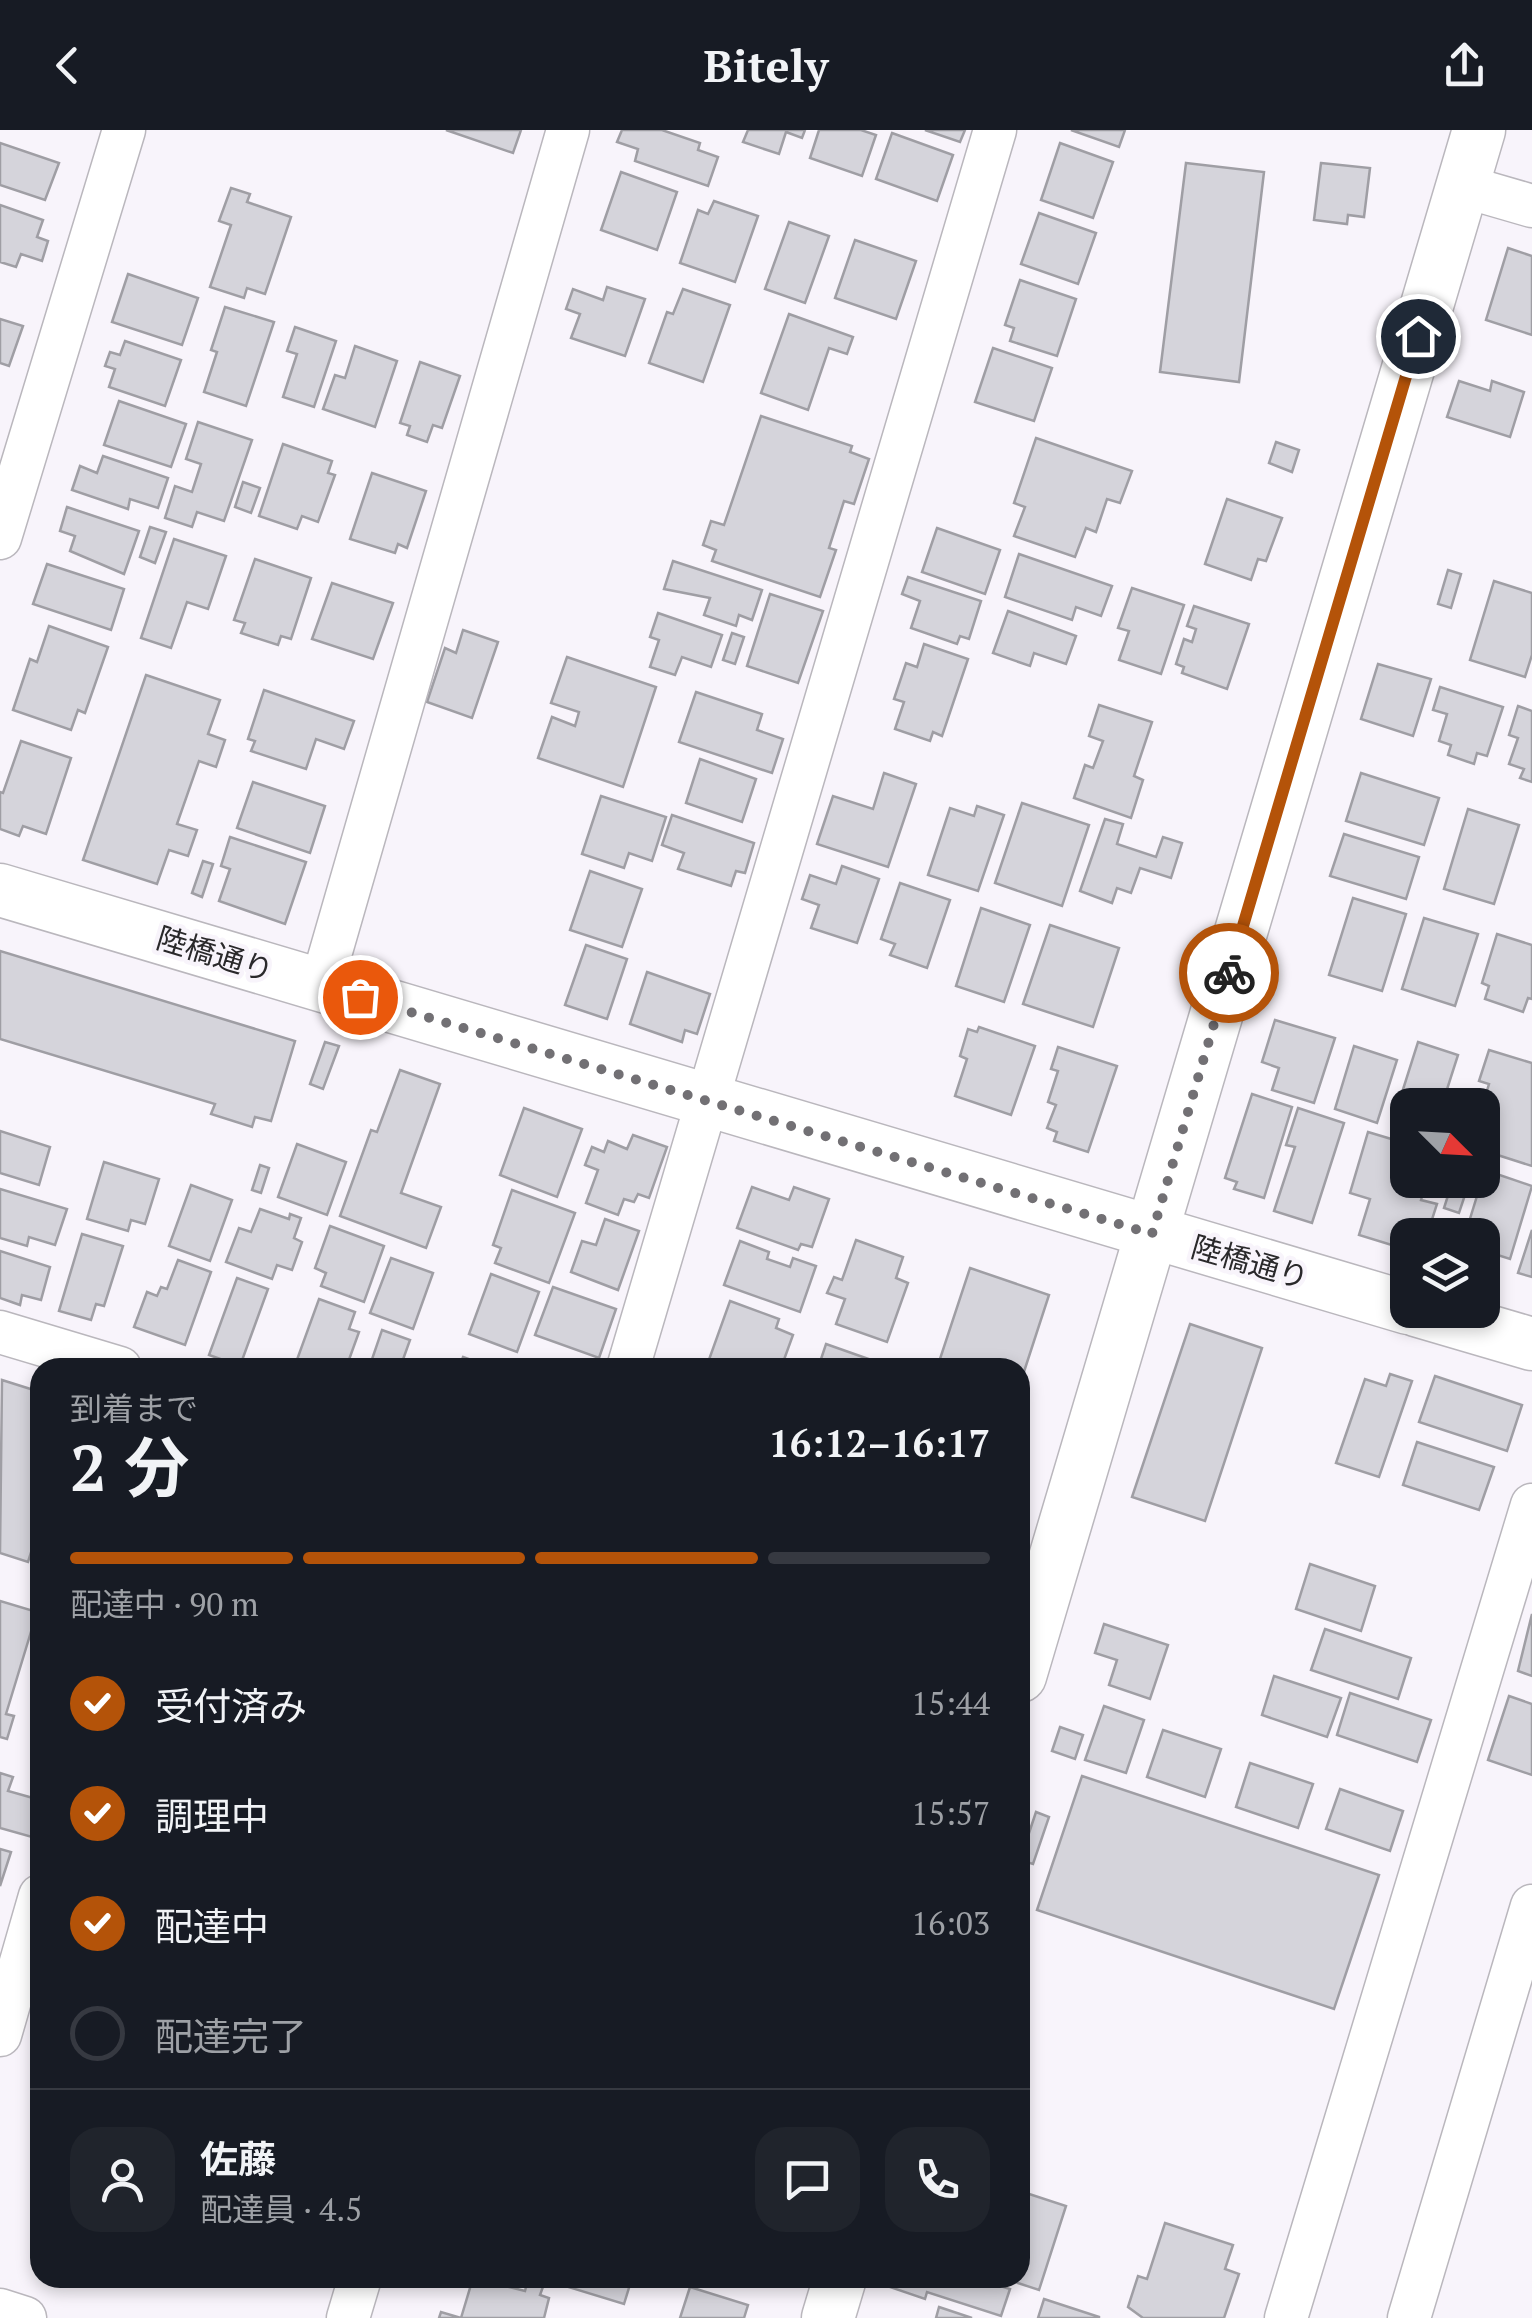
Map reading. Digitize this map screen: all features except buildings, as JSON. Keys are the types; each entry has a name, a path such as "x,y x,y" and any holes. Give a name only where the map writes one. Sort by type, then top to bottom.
{"street":[{"path":"0,538 124,130"},
{"path":"322,986 568,130"},
{"path":"631,1358 995,130"},
{"path":"1030,1643 1479,130"},
{"path":"1463,186 1532,206"},
{"name":"陸橋通り","path":"0,890 1390,1303"},
{"path":"1477,1328 1532,1344"},
{"path":"0,1332 87,1358"},
{"path":"1286,2318 1532,1505"},
{"path":"1410,2318 1532,1906"},
{"path":"0,2036 30,1931"},
{"path":"348,2318 357,2288"},
{"path":"828,2318 837,2288"},
{"path":"0,2310 26,2318"}],"way so far":[{"path":"360,997 1152,1234 1229,973"}],"route":[{"path":"1229,973 1418,336"}]}
